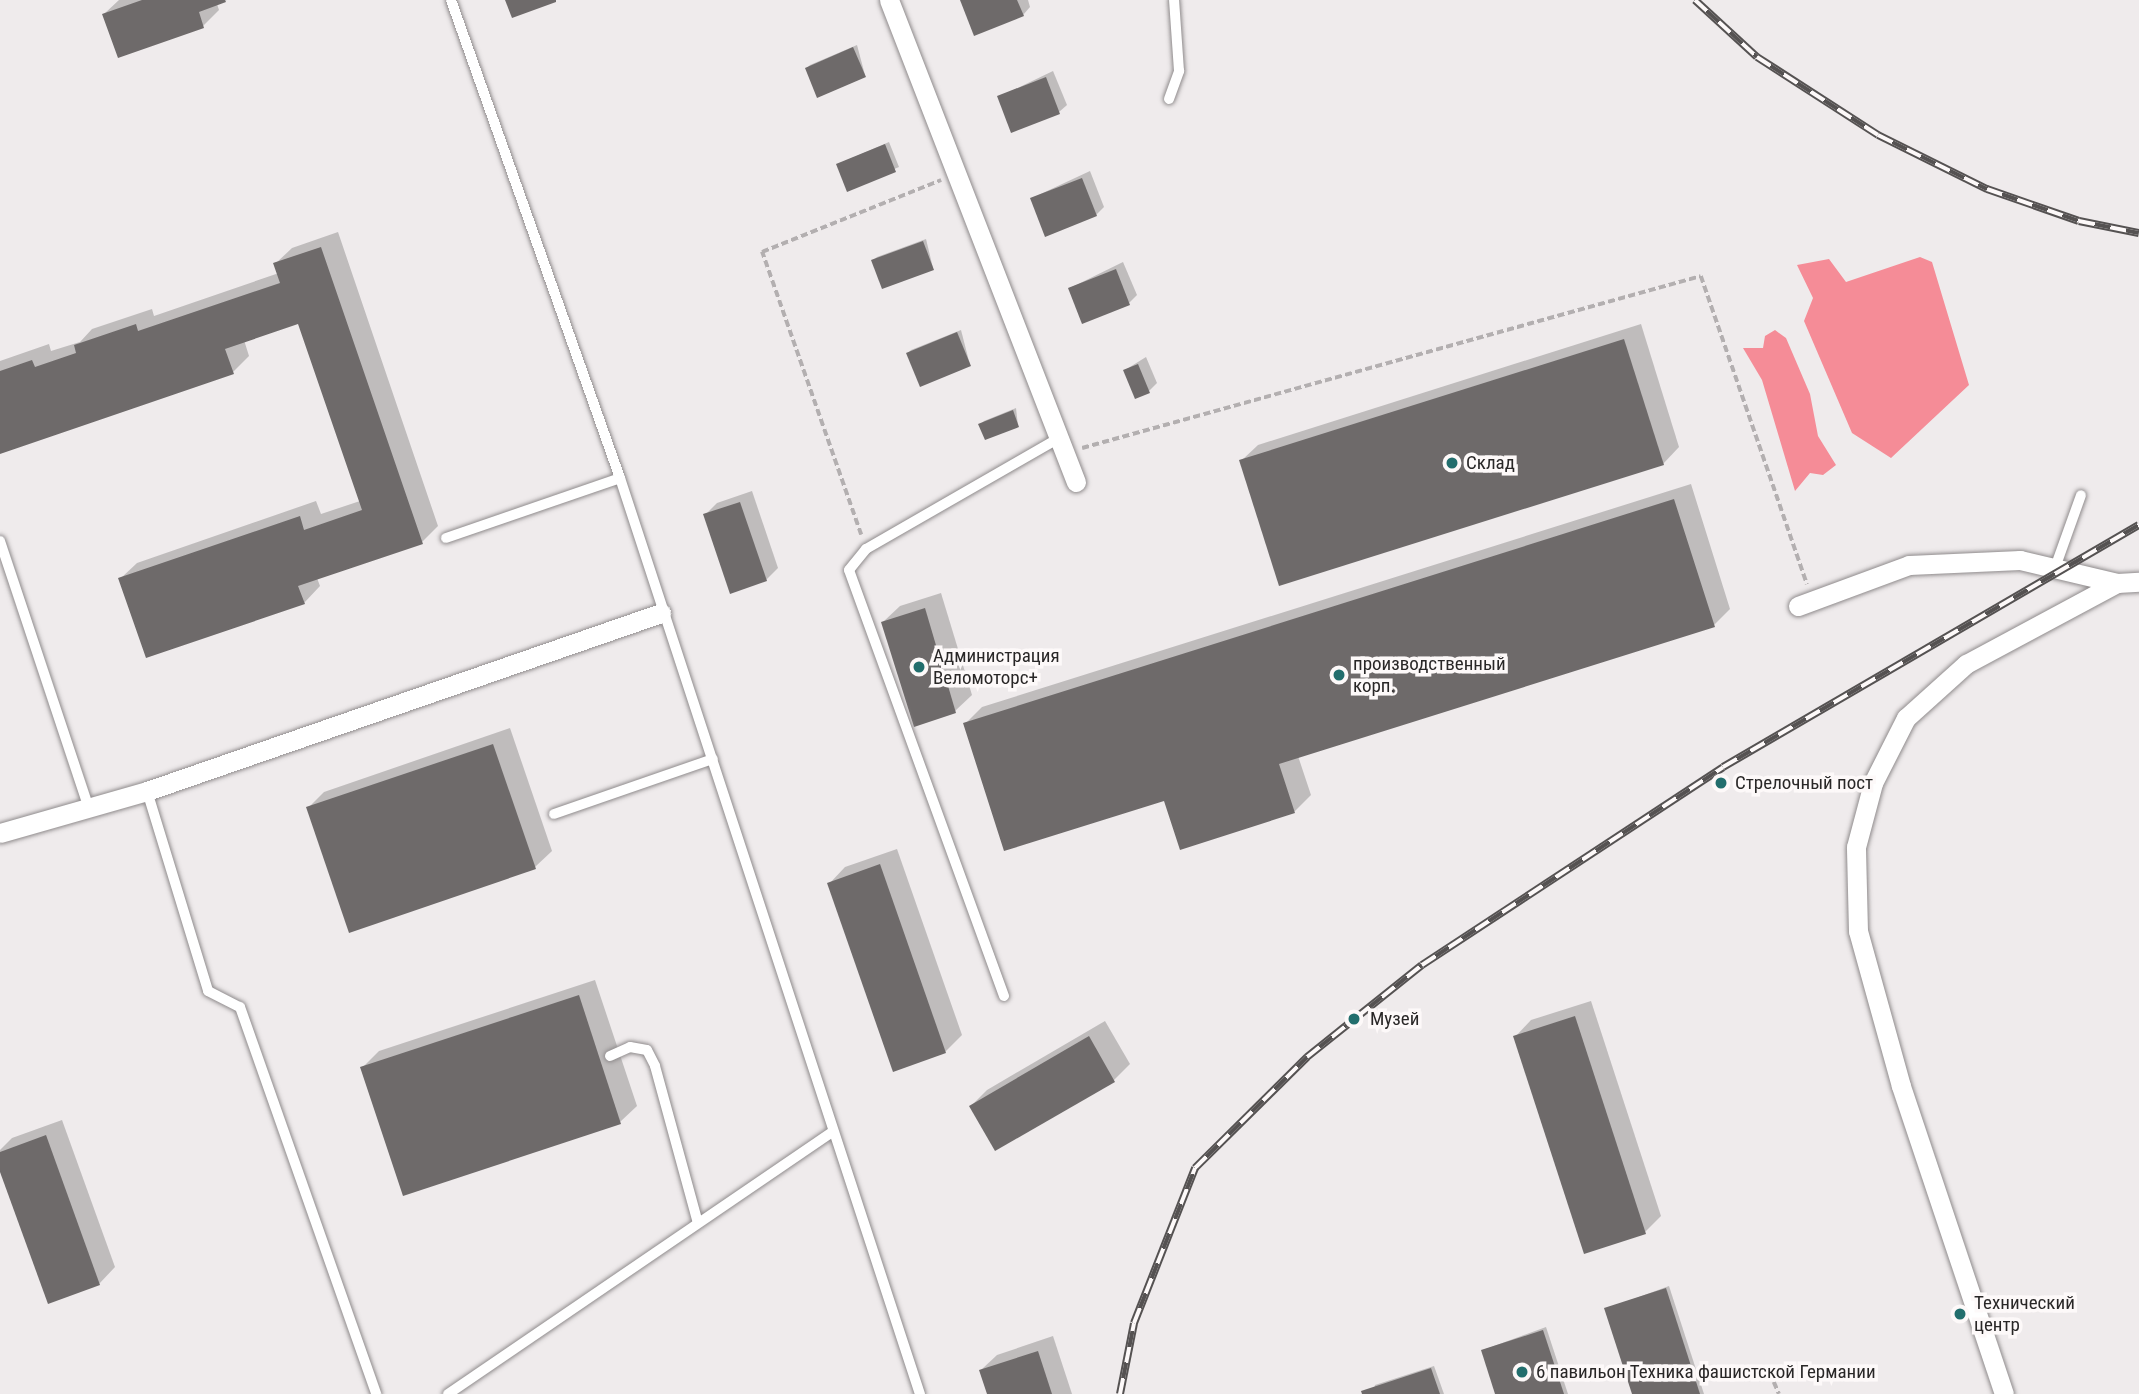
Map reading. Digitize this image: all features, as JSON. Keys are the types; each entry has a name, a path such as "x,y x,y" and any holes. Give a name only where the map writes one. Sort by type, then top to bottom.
{"street":[{"path":"889,0 1076,482"},
{"path":"1806,603 1909,565 2020,560 2056,565 2117,583 2139,582"},
{"path":"2004,1394 1901,1086 1862,944 1856,847 1873,783 1906,718 1966,664 2117,583"},
{"path":"0,833 88,803 147,791 661,613"}],"lane":[{"path":"451,0 620,478 661,613 713,759 830,1133 920,1394"},
{"path":"1169,99 1179,71 1174,0"},
{"path":"1003,996 849,570 866,549 1060,446"},
{"path":"446,538 620,478"},
{"path":"2056,565 2081,495"},
{"path":"0,541 88,803"},
{"path":"554,814 713,759"},
{"path":"147,791 208,991 240,1007 376,1394"},
{"path":"610,1056 630,1047 647,1050 655,1066 697,1220"},
{"path":"448,1394 697,1220 830,1133"}],"path":[{"path":"866,549 762,252 956,174"},
{"path":"1060,446 1701,276 1806,603"},
{"path":"1774,1382 1779,1394"}],"shaded area":[{"path":"1920,257 1932,262 1969,385 1891,458 1852,433 1804,321 1813,298 1797,265 1829,259 1846,282"},
{"path":"1775,330 1786,338 1810,394 1818,436 1836,465 1823,475 1810,473 1795,491 1762,380 1743,348 1763,348 1765,336"}],"building":[{"path":"142,0 226,2 199,12 204,28 118,58 102,14"},
{"path":"505,0 556,0 556,2 512,18"},
{"path":"960,0 1017,0 1024,16 974,36"},
{"path":"853,47 866,77 817,98 805,68"},
{"path":"1046,77 1060,114 1011,133 997,96"},
{"path":"885,144 896,172 847,192 836,164"},
{"path":"1082,178 1097,216 1045,237 1030,198"},
{"path":"923,241 934,270 882,289 871,260"},
{"path":"321,247 423,544 298,586 305,604 146,658 118,578 300,516 304,530 362,510 298,324 225,349 234,374 0,454 0,371 32,360 35,367 76,353 74,345 136,324 138,331 280,283 273,263"},
{"path":"1116,269 1130,305 1082,324 1068,288"},
{"path":"957,332 971,366 920,387 906,353"},
{"name":"Склад","path":"1624,339 1664,465 1279,586 1239,460"},
{"path":"1138,364 1150,393 1135,399 1123,370"},
{"path":"1013,410 1019,427 985,440 978,424"},
{"name":"производственный корп.","path":"1674,499 1715,627 1279,764 1295,813 1180,850 1164,801 1004,851 963,723"},
{"path":"740,502 767,581 730,594 703,514"},
{"name":"Администрация Веломоторс+","path":"925,608 956,713 914,727 881,622"},
{"path":"493,744 536,869 349,933 306,807"},
{"path":"880,864 946,1053 893,1072 827,883"},
{"path":"579,995 621,1124 403,1196 360,1067"},
{"path":"1575,1016 1646,1234 1584,1254 1513,1036"},
{"path":"1089,1036 1115,1082 995,1151 969,1106"},
{"path":"46,1135 100,1285 48,1304 0,1172 0,1152"},
{"path":"1666,1288 1700,1394 1632,1394 1604,1308"},
{"name":"6 павильон Техника фашистской Германии","path":"1543,1330 1564,1394 1495,1394 1481,1350"},
{"path":"1038,1351 1052,1394 987,1394 979,1370"},
{"path":"1431,1368 1440,1394 1362,1394 1361,1391"}],"railway":[{"path":"1695,0 1757,57 1878,135 1987,189 2079,221 2139,233"},
{"path":"1120,1394 1134,1323 1195,1168 1307,1057 1422,965 1723,767 2139,525"}],"place":[{"name":"Склад","path":"1452,463"},
{"name":"Администрация Веломоторс+","path":"919,667"},
{"name":"производственный корп.","path":"1339,675"},
{"name":"Стрелочный пост","path":"1721,783"},
{"name":"Музей","path":"1354,1019"},
{"name":"Технический центр","path":"1960,1314"},
{"name":"6 павильон Техника фашистской Германии","path":"1522,1372"}]}
